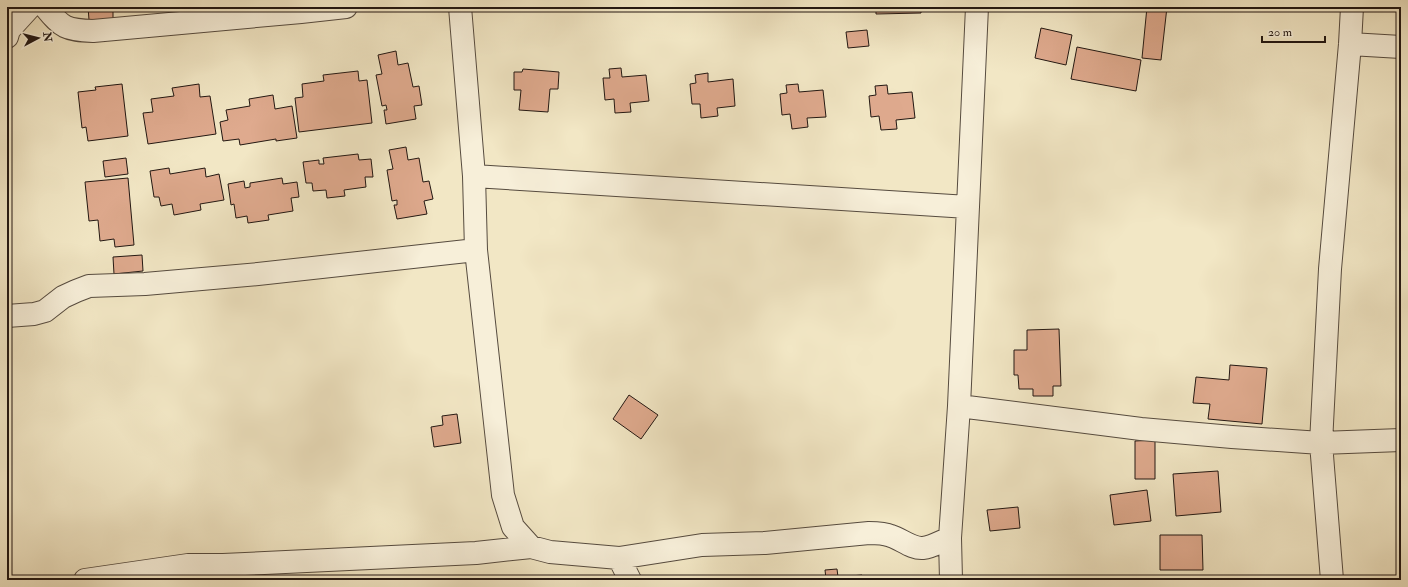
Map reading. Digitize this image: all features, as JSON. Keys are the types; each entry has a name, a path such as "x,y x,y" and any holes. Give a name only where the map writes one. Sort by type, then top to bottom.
{"street":[{"path":"7,37 10,30 30,7"},
{"path":"45,7 59,24 75,31 93,31 346,7"},
{"path":"460,7 474,176 476,250 503,495 513,527 531,547"},
{"path":"951,580 950,538 959,406 977,7"},
{"path":"1332,580 1321,443 1330,269 1352,7"},
{"path":"1350,44 1401,47"},
{"path":"474,176 968,207"},
{"path":"7,316 34,314 45,311 63,297 76,290 89,286 145,284 258,274 476,250"},
{"path":"959,406 1141,429 1321,443 1401,440"},
{"path":"85,580 188,565 229,573 531,547 550,552 619,558 702,545 765,543 869,533 878,533 891,536 916,548 931,546 950,538"},
{"path":"619,558 630,580"}],"building":[{"path":"88,7 113,7 113,19 89,20"},
{"path":"876,7 921,7 921,13 876,14"},
{"path":"1147,7 1167,7 1161,60 1142,58"},
{"path":"1041,28 1072,35 1066,65 1035,58"},
{"path":"867,30 869,46 848,48 846,32"},
{"path":"1077,47 1141,60 1136,91 1071,79"},
{"path":"396,51 398,65 408,63 413,87 419,86 422,105 414,106 416,119 386,124 384,110 387,110 386,105 382,106 376,75 382,74 378,55"},
{"path":"621,68 622,77 646,75 649,101 630,103 631,112 615,113 614,99 605,100 603,78 610,78 609,69"},
{"path":"523,69 559,72 558,89 550,89 548,112 519,110 521,90 514,90 514,72 522,72"},
{"path":"358,71 359,81 367,80 372,123 299,132 295,98 303,97 302,84 324,81 323,75"},
{"path":"708,73 708,82 733,79 735,106 717,108 718,116 701,118 700,104 692,104 690,84 696,83 695,75"},
{"path":"122,84 128,136 88,141 86,127 82,128 78,92 96,90 95,87"},
{"path":"199,84 200,97 210,96 216,134 148,144 143,113 153,112 151,99 174,96 172,88"},
{"path":"798,84 799,92 823,90 826,117 807,118 808,127 792,129 790,114 782,115 780,94 787,93 786,85"},
{"path":"887,85 888,94 912,92 915,118 896,120 897,129 881,130 879,116 871,117 869,96 876,95 875,86"},
{"path":"273,95 275,109 292,106 297,138 276,141 276,139 240,145 239,139 223,141 220,122 228,120 226,110 250,106 249,99"},
{"path":"406,147 408,160 419,158 423,182 429,181 433,199 424,201 427,214 397,219 394,205 397,205 397,200 392,201 387,170 393,169 389,150"},
{"path":"358,154 359,160 371,159 373,177 365,177 366,187 344,190 345,196 327,198 326,190 313,191 312,183 306,183 303,162 319,160 319,164 324,164 323,158"},
{"path":"126,158 128,174 105,177 103,161"},
{"path":"169,168 170,174 205,168 206,177 219,174 224,200 200,204 201,210 174,215 172,204 161,206 159,197 154,197 150,171"},
{"path":"128,178 134,245 115,247 114,239 100,241 98,220 89,221 85,182"},
{"path":"282,178 283,184 297,182 299,197 291,198 293,211 268,215 269,220 248,223 247,216 236,218 234,204 231,205 228,184 244,181 245,188 250,187 250,183"},
{"path":"142,255 143,271 114,274 113,257"},
{"path":"1059,329 1061,386 1053,386 1053,396 1033,396 1033,389 1019,389 1018,375 1014,375 1014,350 1027,350 1027,330"},
{"path":"1230,365 1267,368 1262,424 1208,419 1210,404 1193,403 1196,377 1229,380"},
{"path":"629,395 658,415 641,439 613,419"},
{"path":"457,414 461,443 434,447 431,427 443,425 442,416"},
{"path":"1155,440 1155,479 1135,479 1135,441"},
{"path":"1218,471 1221,512 1176,516 1173,474"},
{"path":"1147,490 1151,521 1114,525 1110,495"},
{"path":"1018,507 1020,528 990,531 987,510"},
{"path":"1160,535 1202,535 1203,570 1160,570"},
{"path":"837,569 838,577 862,575 863,580 820,580 826,579 825,570"}]}
